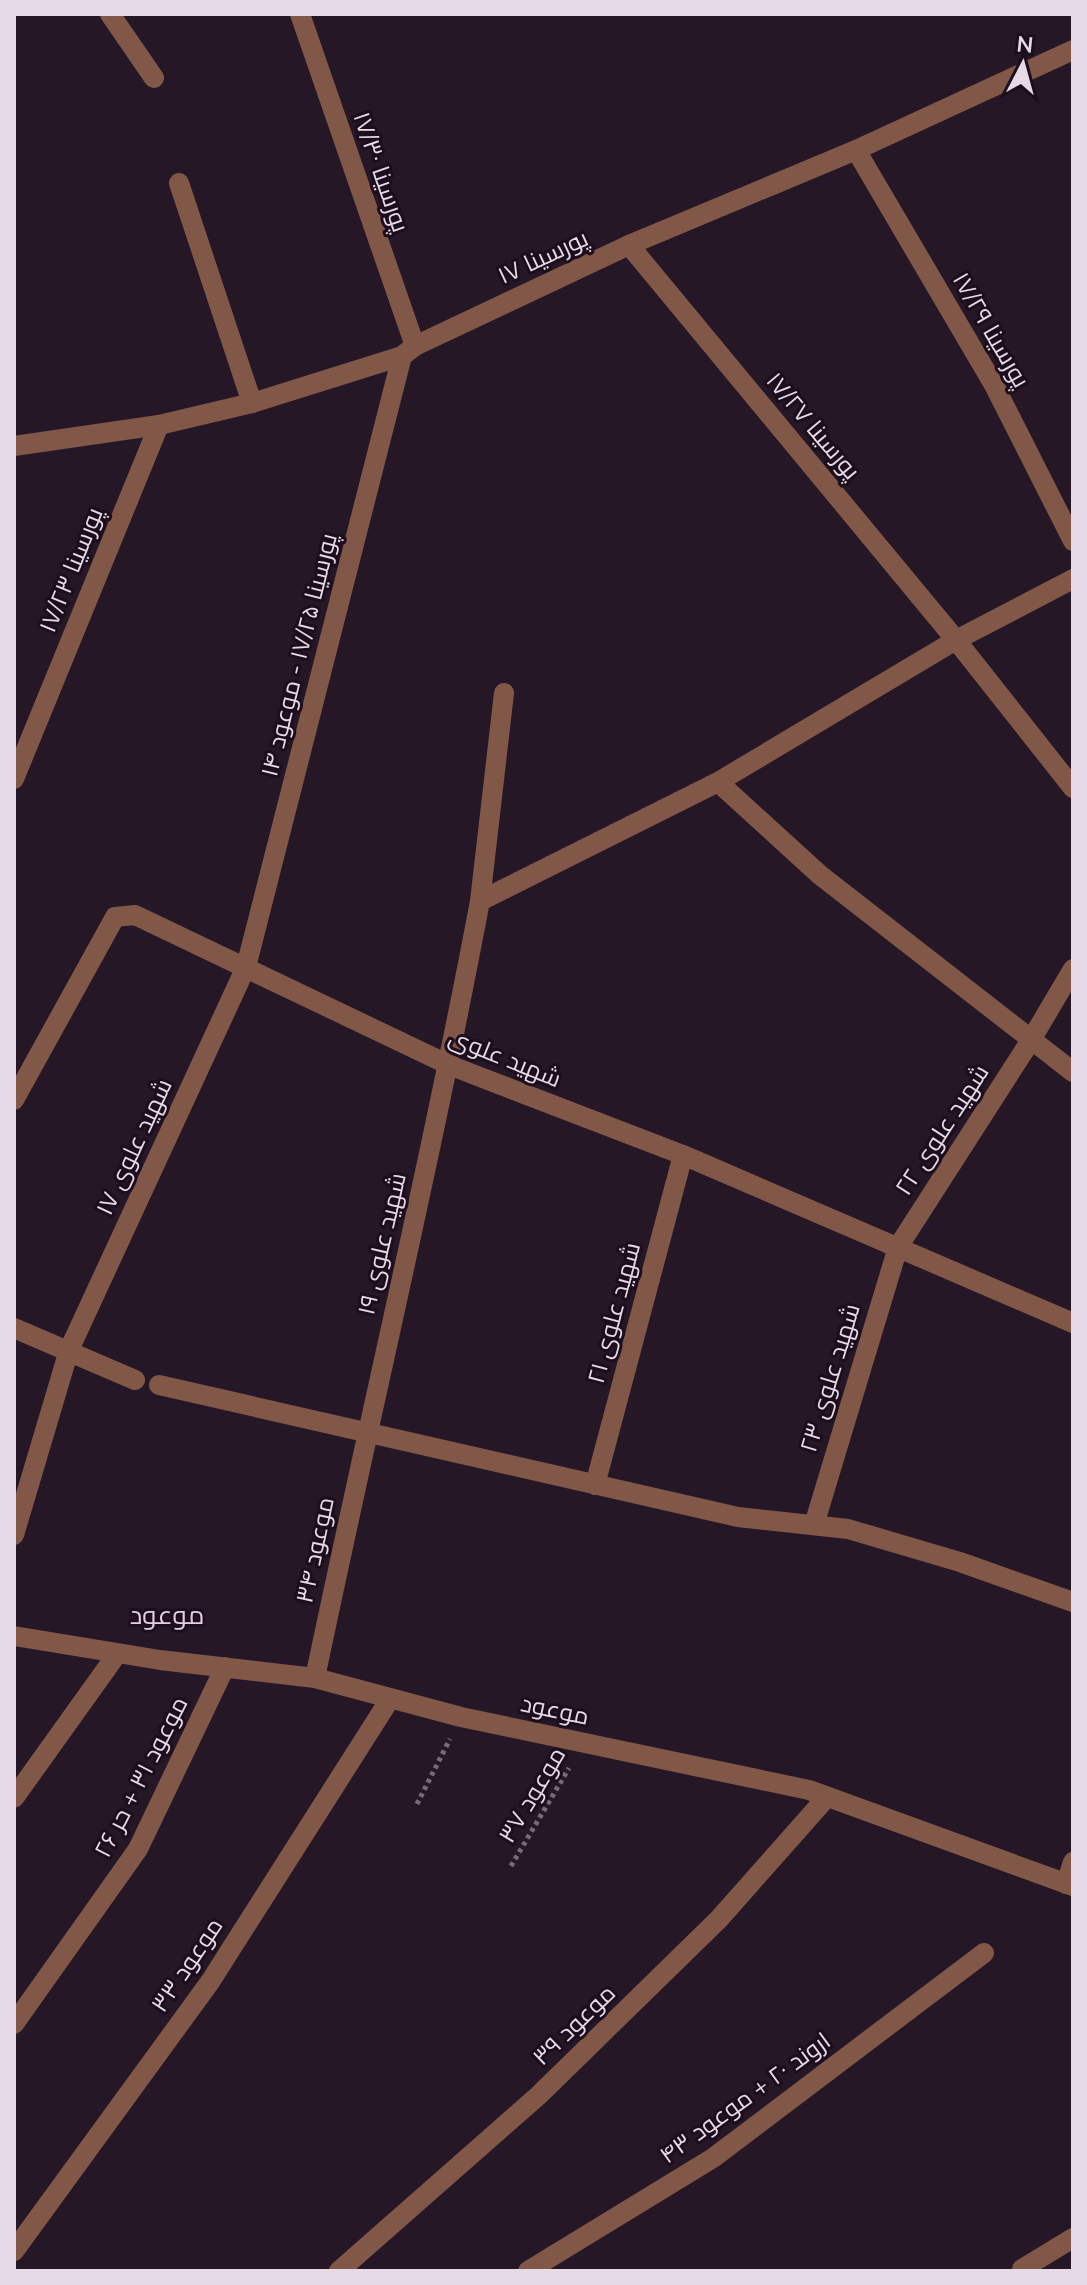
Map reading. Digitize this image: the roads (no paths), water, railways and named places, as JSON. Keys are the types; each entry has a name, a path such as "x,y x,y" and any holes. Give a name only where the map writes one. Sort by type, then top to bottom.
{"street":[{"path":"110,14 154,78"},
{"name":"پورسینا ۱۷/۳۰","path":"300,14 408,351"},
{"name":"پورسینا ۱۷","path":"14,446 159,425 252,403 408,351 629,245 856,150 1073,50"},
{"name":"پورسینا ۱۷/۲۹","path":"856,150 994,385 1073,541"},
{"path":"179,183 252,403"},
{"name":"پورسینا ۱۷/۲۷","path":"629,245 956,640 1073,788"},
{"name":"پورسینا ۱۷/۲۵ - موعود ۱۴","path":"246,967 408,351"},
{"name":"پورسینا ۱۷/۲۳","path":"14,779 159,425"},
{"path":"480,901 718,782 956,640 1073,579"},
{"name":"شهید علوی ۱۹","path":"366,1434 449,1065 480,901 504,693"},
{"path":"718,782 820,875 1073,1072"},
{"name":"شهید علوی","path":"14,1100 115,917 135,915 449,1065 683,1155 1073,1323"},
{"name":"شهید علوی ۱۷","path":"14,1535 69,1350 246,967"},
{"name":"شهید علوی ۲۲","path":"898,1247 1073,969"},
{"name":"شهید علوی ۲۱","path":"595,1485 683,1155"},
{"name":"شهید علوی ۲۳","path":"814,1525 898,1247"},
{"path":"14,1328 135,1380"},
{"path":"159,1385 738,1517 848,1529 960,1562 1073,1602"},
{"name":"موعود ۳۴","path":"315,1678 366,1434"},
{"name":"موعود","path":"14,1636 117,1654 315,1678 461,1717 809,1790 1069,1885"},
{"path":"14,1798 117,1654"},
{"name":"موعود ۳۱ + حر ۲۶","path":"14,2024 138,1849 225,1667"},
{"name":"موعود ۳۳","path":"14,2251 210,1982 390,1699"},
{"name":"موعود ۳۹","path":"339,2271 550,2084 719,1919 827,1797"},
{"path":"1069,1885 1073,1862"},
{"name":"اروند ۲۰ + موعود ۴۳","path":"528,2271 713,2158 984,1953"},
{"path":"1023,2270 1073,2238"}],"district":[{"name":"موعود","path":"167,1615"}]}
